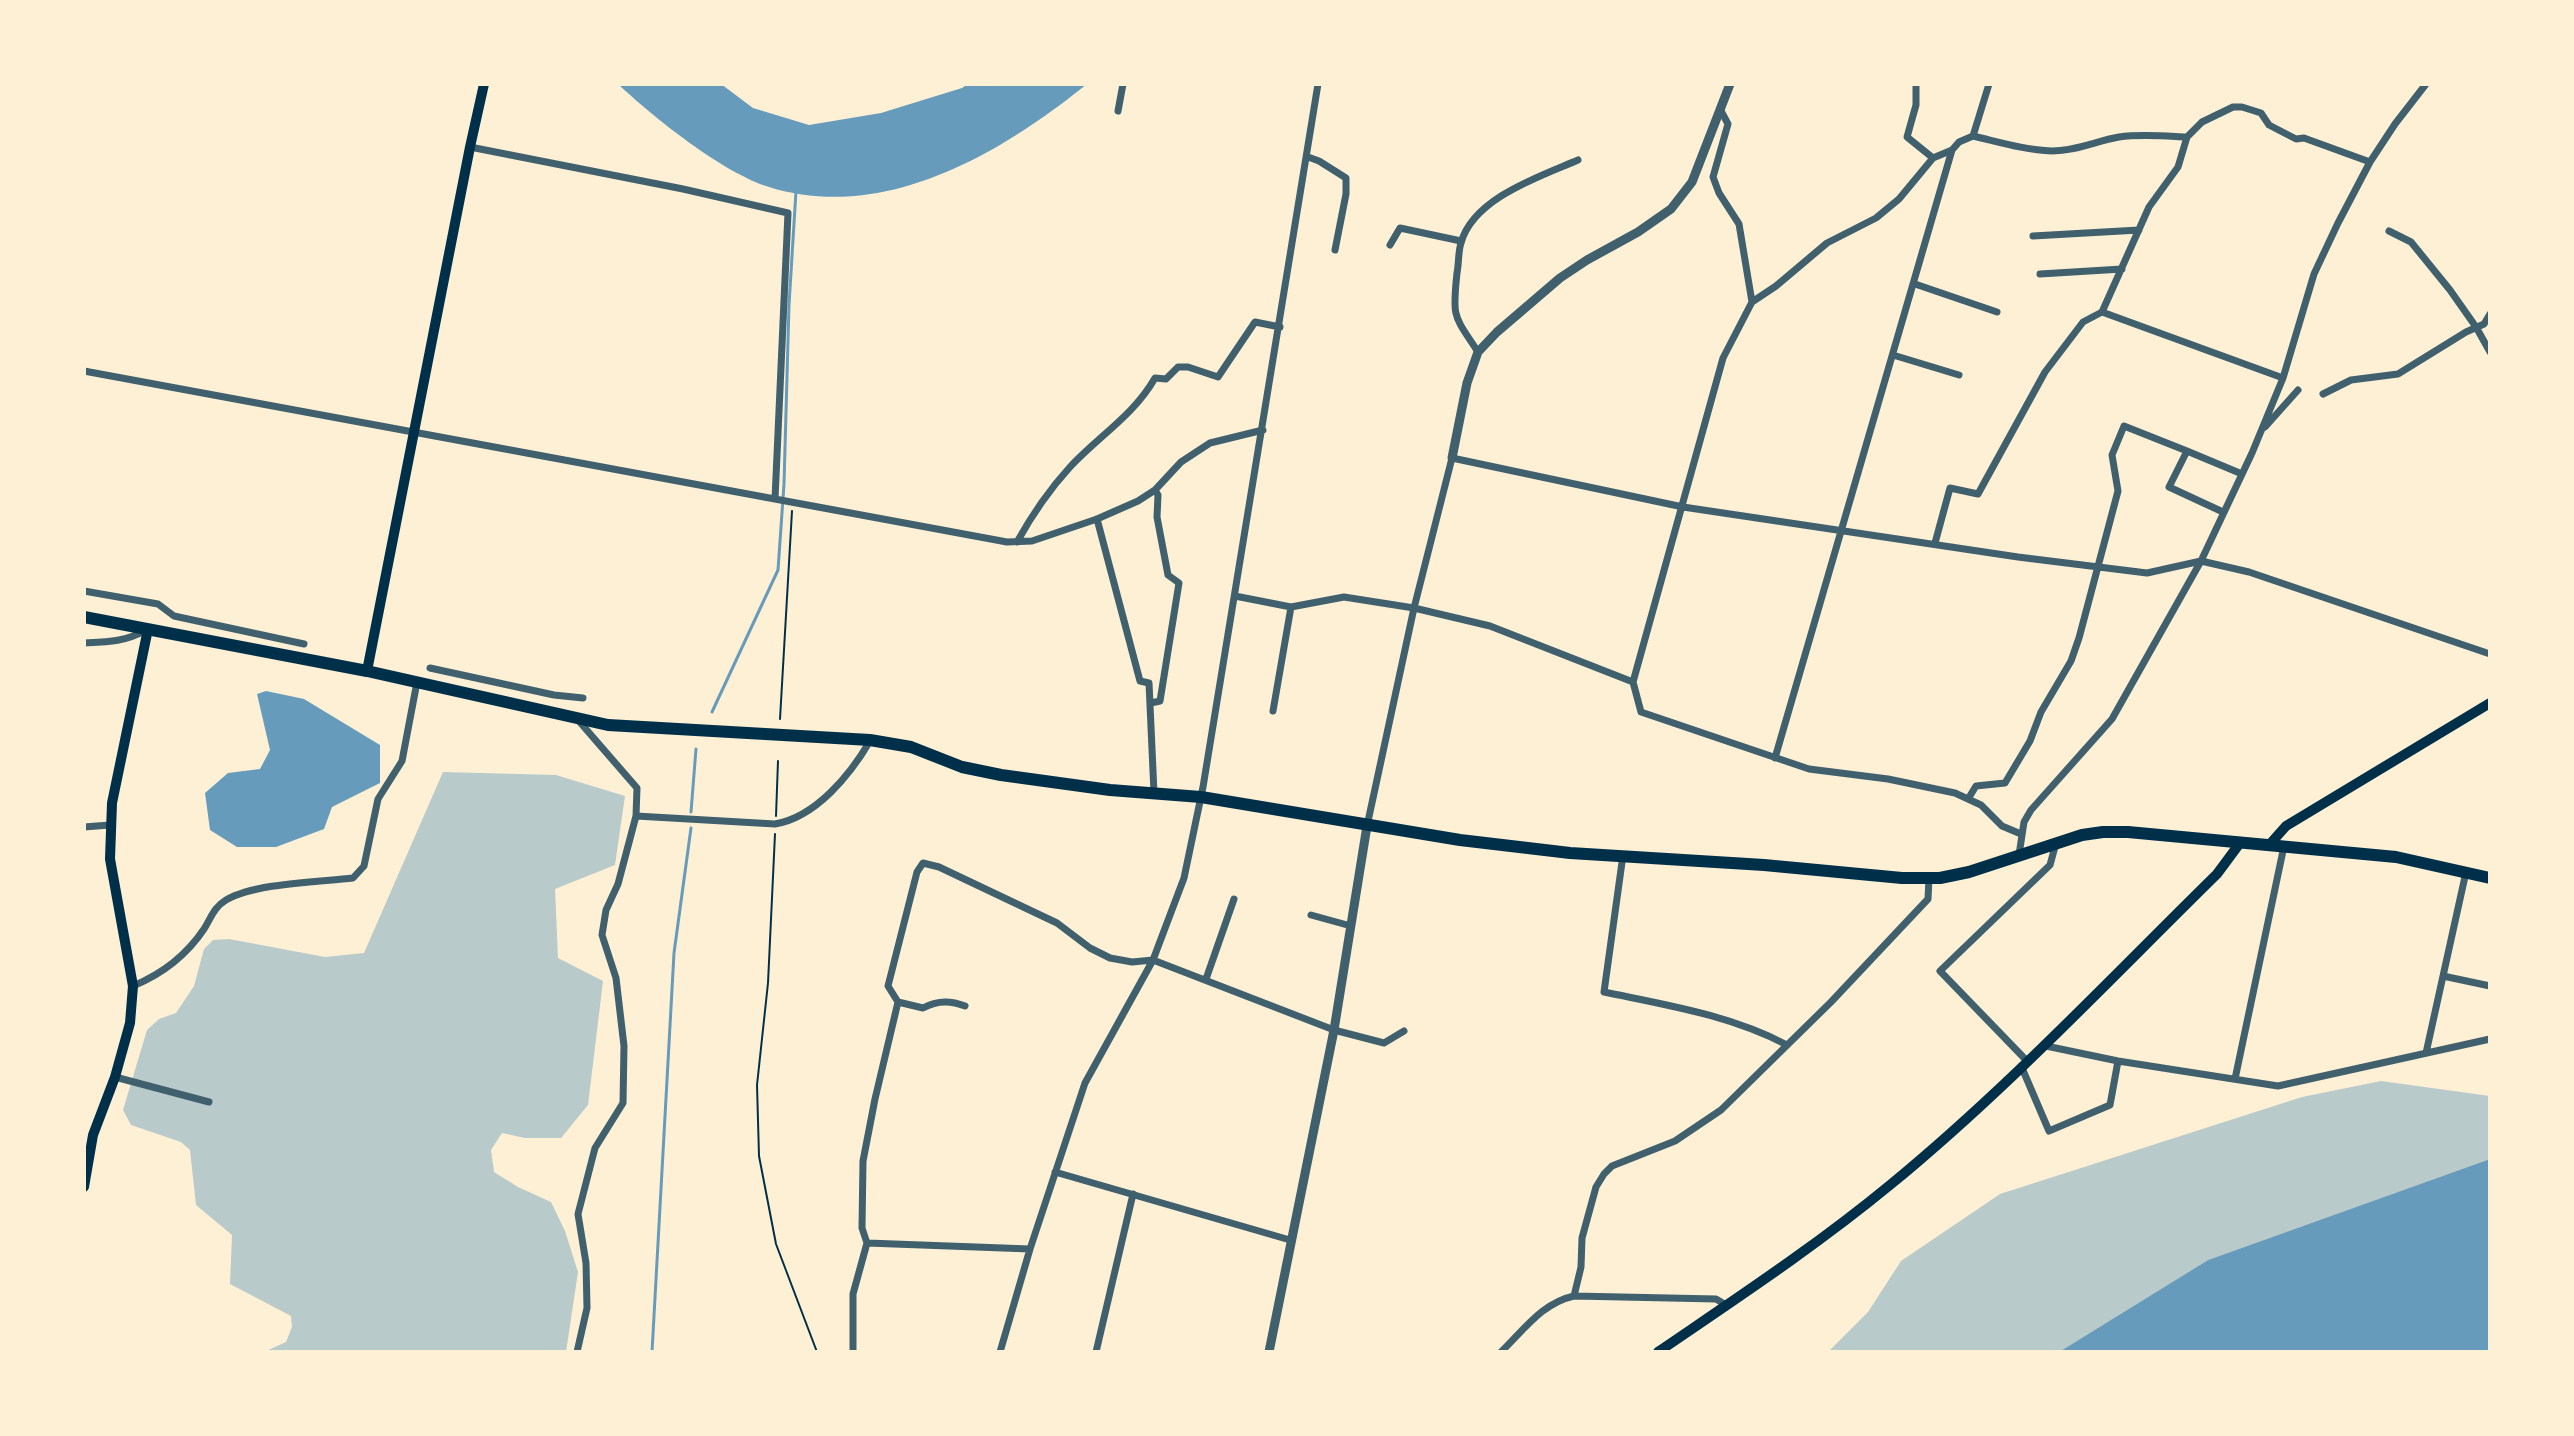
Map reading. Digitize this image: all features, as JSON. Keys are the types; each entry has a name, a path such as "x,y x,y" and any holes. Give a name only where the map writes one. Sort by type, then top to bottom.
{"highway":[{"path":"84,617 367,671 577,719 641,728 870,740 911,747 962,767 1001,775 1110,790 1201,797 1367,826 1570,853 1929,878 1969,872 2056,843 2103,832 2153,833 2396,857 2490,878"}],"main road":[{"path":"367,671 484,84"},
{"path":"84,1187 93,1135 115,1077 130,1023 133,986 110,859 110,825 148,629"},
{"path":"2270,844 2286,826 2490,703"},
{"path":"1658,1352 1797,1258 1952,1133 2046,1046 2217,874 2240,843"}],"street":[{"path":"1118,111 1123,84"},
{"path":"1000,1352 1030,1249 1085,1083 1153,960 1184,878 1235,596 1318,84"},
{"path":"1269,1352 1334,1030 1367,826 1414,608 1452,458 1467,383 1478,352 1560,278 1671,209 1692,182 1730,84"},
{"path":"1916,84 1916,105 1907,137 1933,158"},
{"path":"1973,136 1989,84"},
{"path":"2019,855 2021,834 2031,810 2112,719 2201,561 2283,378 2314,274 2370,162 2426,84"},
{"path":"1935,543 1950,488 1978,494 2045,372 2083,322 2102,312 2149,207 2178,167 2187,137 2202,122 2233,107 2242,107 2261,113 2269,125 2296,139 2304,138 2370,162"},
{"path":"1720,109 1728,124 1713,177 1719,193 1739,224 1752,302"},
{"path":"1775,758 1952,150 1959,142 1973,136 2051,151 2074,150 2134,135 2187,137"},
{"path":"470,147 788,213 775,499"},
{"path":"1952,150 1933,158 1899,199 1876,218 1827,243 1752,302 1723,358 1633,682 1641,712 1809,769 1888,779 1955,793 1981,805 2002,826 2021,834"},
{"path":"1308,157 1346,178 1346,194 1335,250"},
{"path":"1478,352 1459,325 1454,311 1461,241 1487,205 1520,185 1578,160"},
{"path":"1390,245 1400,228 1461,241"},
{"path":"2033,236 2139,230"},
{"path":"2389,231 2411,242 2450,290 2490,352"},
{"path":"2040,274 2122,269"},
{"path":"1915,284 1997,312"},
{"path":"2102,312 2283,378"},
{"path":"2323,394 2351,380 2398,374 2484,324 2490,314"},
{"path":"1017,542 1034,511 1071,466 1144,397 1155,378 1166,379 1178,367 1188,367 1218,377 1255,322 1280,327"},
{"path":"1893,355 1959,375"},
{"path":"84,371 1007,542 1032,541 1097,519 1155,490 1181,462 1210,443 1263,430"},
{"path":"2261,432 2298,390"},
{"path":"1968,799 1976,786 2005,783 2071,661 2118,491 2112,455 2124,426 2242,474"},
{"path":"2187,451 2169,487 2223,512"},
{"path":"1452,458 1683,507 2097,568 2147,573 2201,561 2249,572 2490,654"},
{"path":"1151,703 1160,701 1179,583 1168,575 1155,490"},
{"path":"1097,519 1140,681 1149,683 1154,793"},
{"path":"84,591 158,604 174,616 304,644"},
{"path":"1235,596 1291,607 1344,597 1414,608 1490,626 1633,682"},
{"path":"1273,711 1291,607"},
{"path":"84,643 116,642 148,629"},
{"path":"430,668 554,695 583,698"},
{"path":"133,986 150,979 179,959 214,910 225,900 270,887 353,878 364,866 378,799 402,761 417,682"},
{"path":"577,719 637,788 636,816 618,884 606,910 602,935 616,978 622,1033 623,1103 595,1148 578,1214 586,1263 587,1308 577,1352"},
{"path":"636,816 775,824 786,822 823,799 843,779 870,740"},
{"path":"84,827 110,825"},
{"path":"2056,843 2050,865 1940,971 2025,1065 2049,1131 2110,1105 2118,1061"},
{"path":"2235,1079 2284,845"},
{"path":"1623,855 1604,992 1706,1014 1787,1045"},
{"path":"965,1006 953,1001 932,1003 923,1008 898,1002 888,986 917,872 923,863 939,867 1057,923 1090,948 1110,958 1132,962 1153,960 1334,1030 1384,1043 1404,1031"},
{"path":"2426,1053 2466,871"},
{"path":"1574,1296 1581,1267 1582,1238 1596,1187 1604,1174 1612,1166 1675,1141 1721,1110 1879,953 1928,899 1929,878"},
{"path":"1206,979 1234,899"},
{"path":"1311,915 1351,926"},
{"path":"2443,976 2490,986"},
{"path":"853,1352 853,1294 867,1243 862,1228 863,1161 898,1002"},
{"path":"2046,1046 2118,1061 2278,1086 2490,1039"},
{"path":"115,1077 209,1102"},
{"path":"1055,1172 1290,1240"},
{"path":"1096,1352 1133,1194"},
{"path":"867,1243 1030,1249"},
{"path":"1501,1352 1546,1306 1559,1299 1574,1296 1716,1299 1726,1305"}],"path":[{"path":"780,719 792,502"},
{"path":"778,761 768,983 757,1085 759,1156 776,1244 817,1352"}],"shaded area":[{"path":"443,772 556,775 625,796 615,865 555,889 558,958 603,981 588,1105 561,1138 525,1138 502,1133 491,1150 494,1172 551,1202 565,1231 578,1272 566,1352 264,1352 286,1342 292,1327 291,1316 230,1284 232,1235 196,1205 190,1150 181,1142 131,1125 123,1110 147,1030 159,1019 176,1013 194,986 204,949 213,940 229,939 325,957 364,953"},
{"path":"2381,1081 2490,1096 2490,1159 2208,1260 2059,1352 1828,1352 1868,1312 1901,1261 2000,1194 2302,1097"}],"water":[{"path":"618,84 721,84 753,108 809,125 881,113 968,84 1087,84 1017,135 938,175 897,189 855,196 812,196 769,187 731,170 689,143"},
{"path":"266,691 304,699 380,745 380,783 332,807 324,829 276,847 237,847 210,830 205,793 228,773 260,769 270,750 257,694"},
{"path":"2490,1159 2490,1352 2059,1352 2208,1260"}],"waterway":[{"path":"712,712 778,570 796,191"},
{"path":"691,812 696,749"},
{"path":"652,1352 674,953 691,828"}]}
